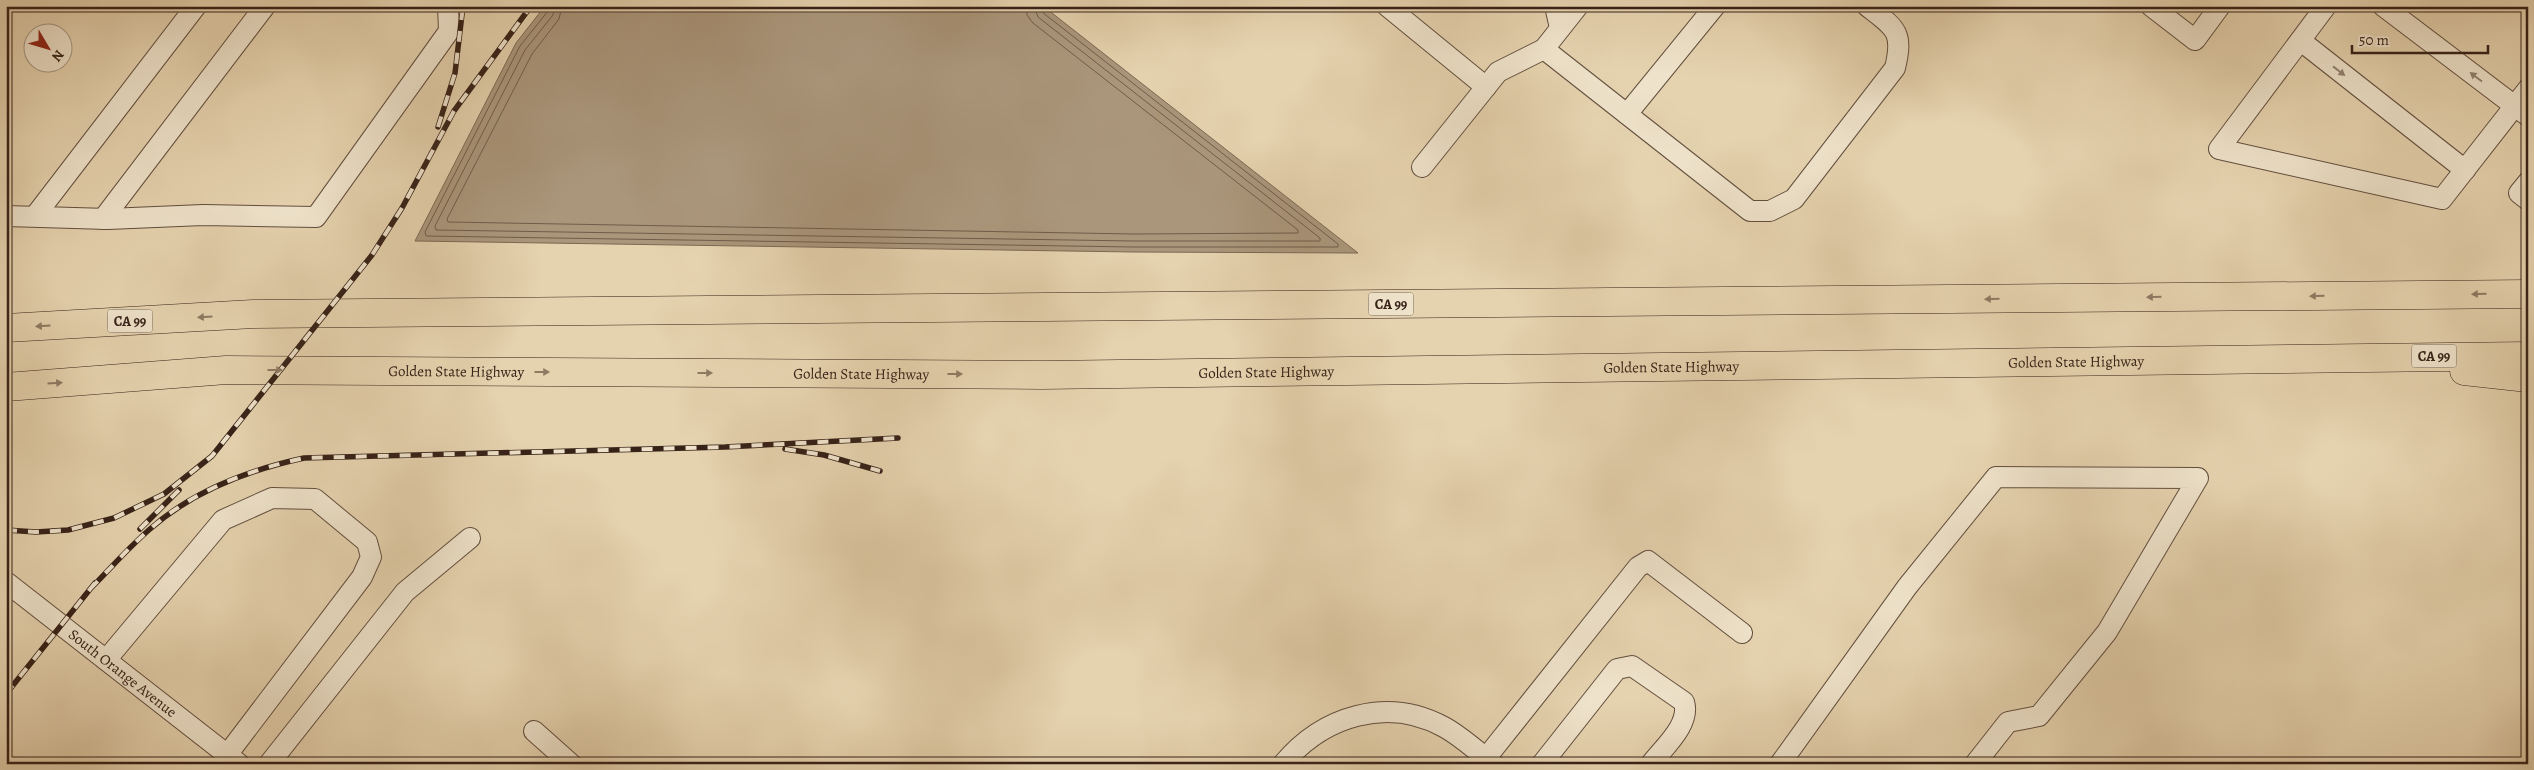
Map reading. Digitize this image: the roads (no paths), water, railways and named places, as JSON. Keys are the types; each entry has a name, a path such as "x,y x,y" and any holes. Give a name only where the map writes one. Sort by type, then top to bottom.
{"highway":[{"name":"CA 99","path":"6,328 253,314 2528,294"},
{"name":"Golden State Highway","path":"6,387 226,370 1042,375 2528,356"},
{"path":"2341,357 2528,378"}],"street":[{"path":"35,216 196,6"},
{"path":"103,219 265,6"},
{"path":"6,216 103,219 203,215 316,217 449,31 448,6"},
{"path":"1388,6 1486,87"},
{"path":"1554,6 1560,28"},
{"path":"1422,167 1498,72 1544,49 1578,6"},
{"path":"1627,114 1715,6"},
{"path":"1544,49 1750,211 1770,211 1794,199 1895,68 1900,47 1894,27 1867,6"},
{"path":"2151,6 2195,40 2220,6"},
{"path":"2326,6 2219,149 2442,199 2465,170 2521,111 2528,89"},
{"path":"2383,6 2521,111"},
{"path":"2301,41 2465,170"},
{"path":"2528,182 2519,193 2528,200"},
{"path":"1780,764 1907,587 1996,476 2198,478 2107,632 2039,716 2008,722 1975,764"},
{"path":"106,660 223,520 272,498 315,499 367,542 371,557 362,577 233,759"},
{"path":"269,764 405,592 470,538"},
{"path":"1283,764 1314,734 1339,722 1369,712 1389,712 1428,720 1452,732 1489,761 1638,567 1648,560 1742,633"},
{"name":"South Orange Avenue","path":"6,582 233,759"},
{"path":"1552,761 1617,669 1632,666 1684,702 1687,712 1683,722 1651,764"},
{"path":"534,731 571,764"}],"water":[{"path":"545,6 1043,6 1358,253 1133,252 415,241 516,43"}],"railway":[{"path":"438,127 455,73 463,6"},
{"path":"6,530 36,532 68,530 114,518 164,494 212,456 372,255 402,208 454,111 531,6"},
{"path":"90,589 142,536 184,504 203,493 242,476 304,458 725,447 898,438"},
{"path":"785,449 824,455 880,471"},
{"path":"140,529 179,490"},
{"path":"6,694 95,583"}]}
